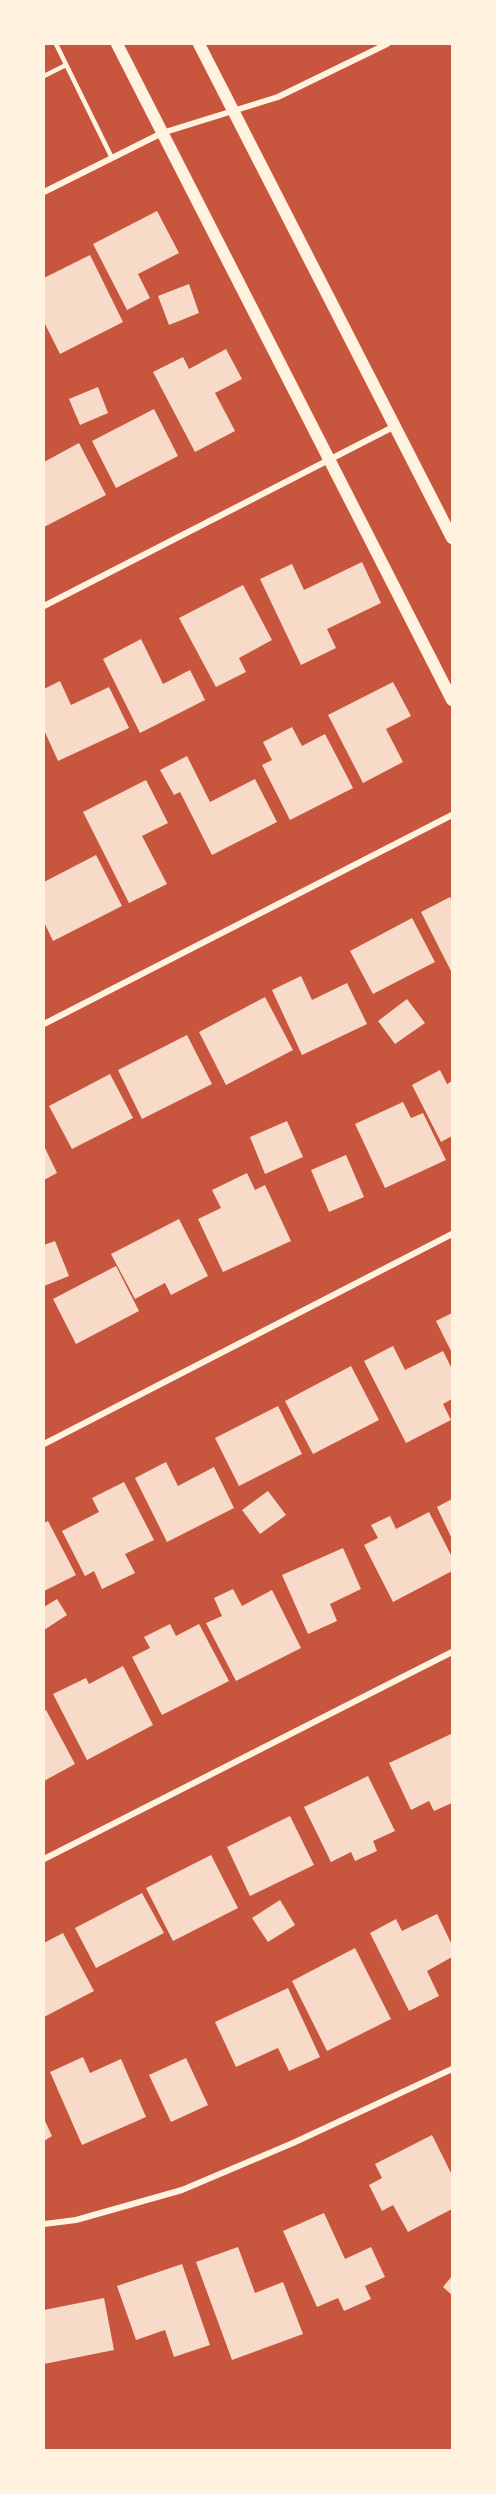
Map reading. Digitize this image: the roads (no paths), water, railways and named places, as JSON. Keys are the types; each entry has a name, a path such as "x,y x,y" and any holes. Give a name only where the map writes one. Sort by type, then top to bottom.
{"main road":[{"path":"117,44 328,460 453,700"},
{"path":"199,44 453,538"}],"street":[{"path":"44,192 162,133 278,97 387,44"},
{"path":"44,606 395,426"},
{"path":"44,1024 453,815"},
{"path":"44,1444 453,1234"},
{"path":"44,1859 453,1652"},
{"path":"44,2224 76,2220 182,2190 293,2144 453,2069"}],"lane":[{"path":"56,44 112,158"},
{"path":"44,76 66,65"}]}
